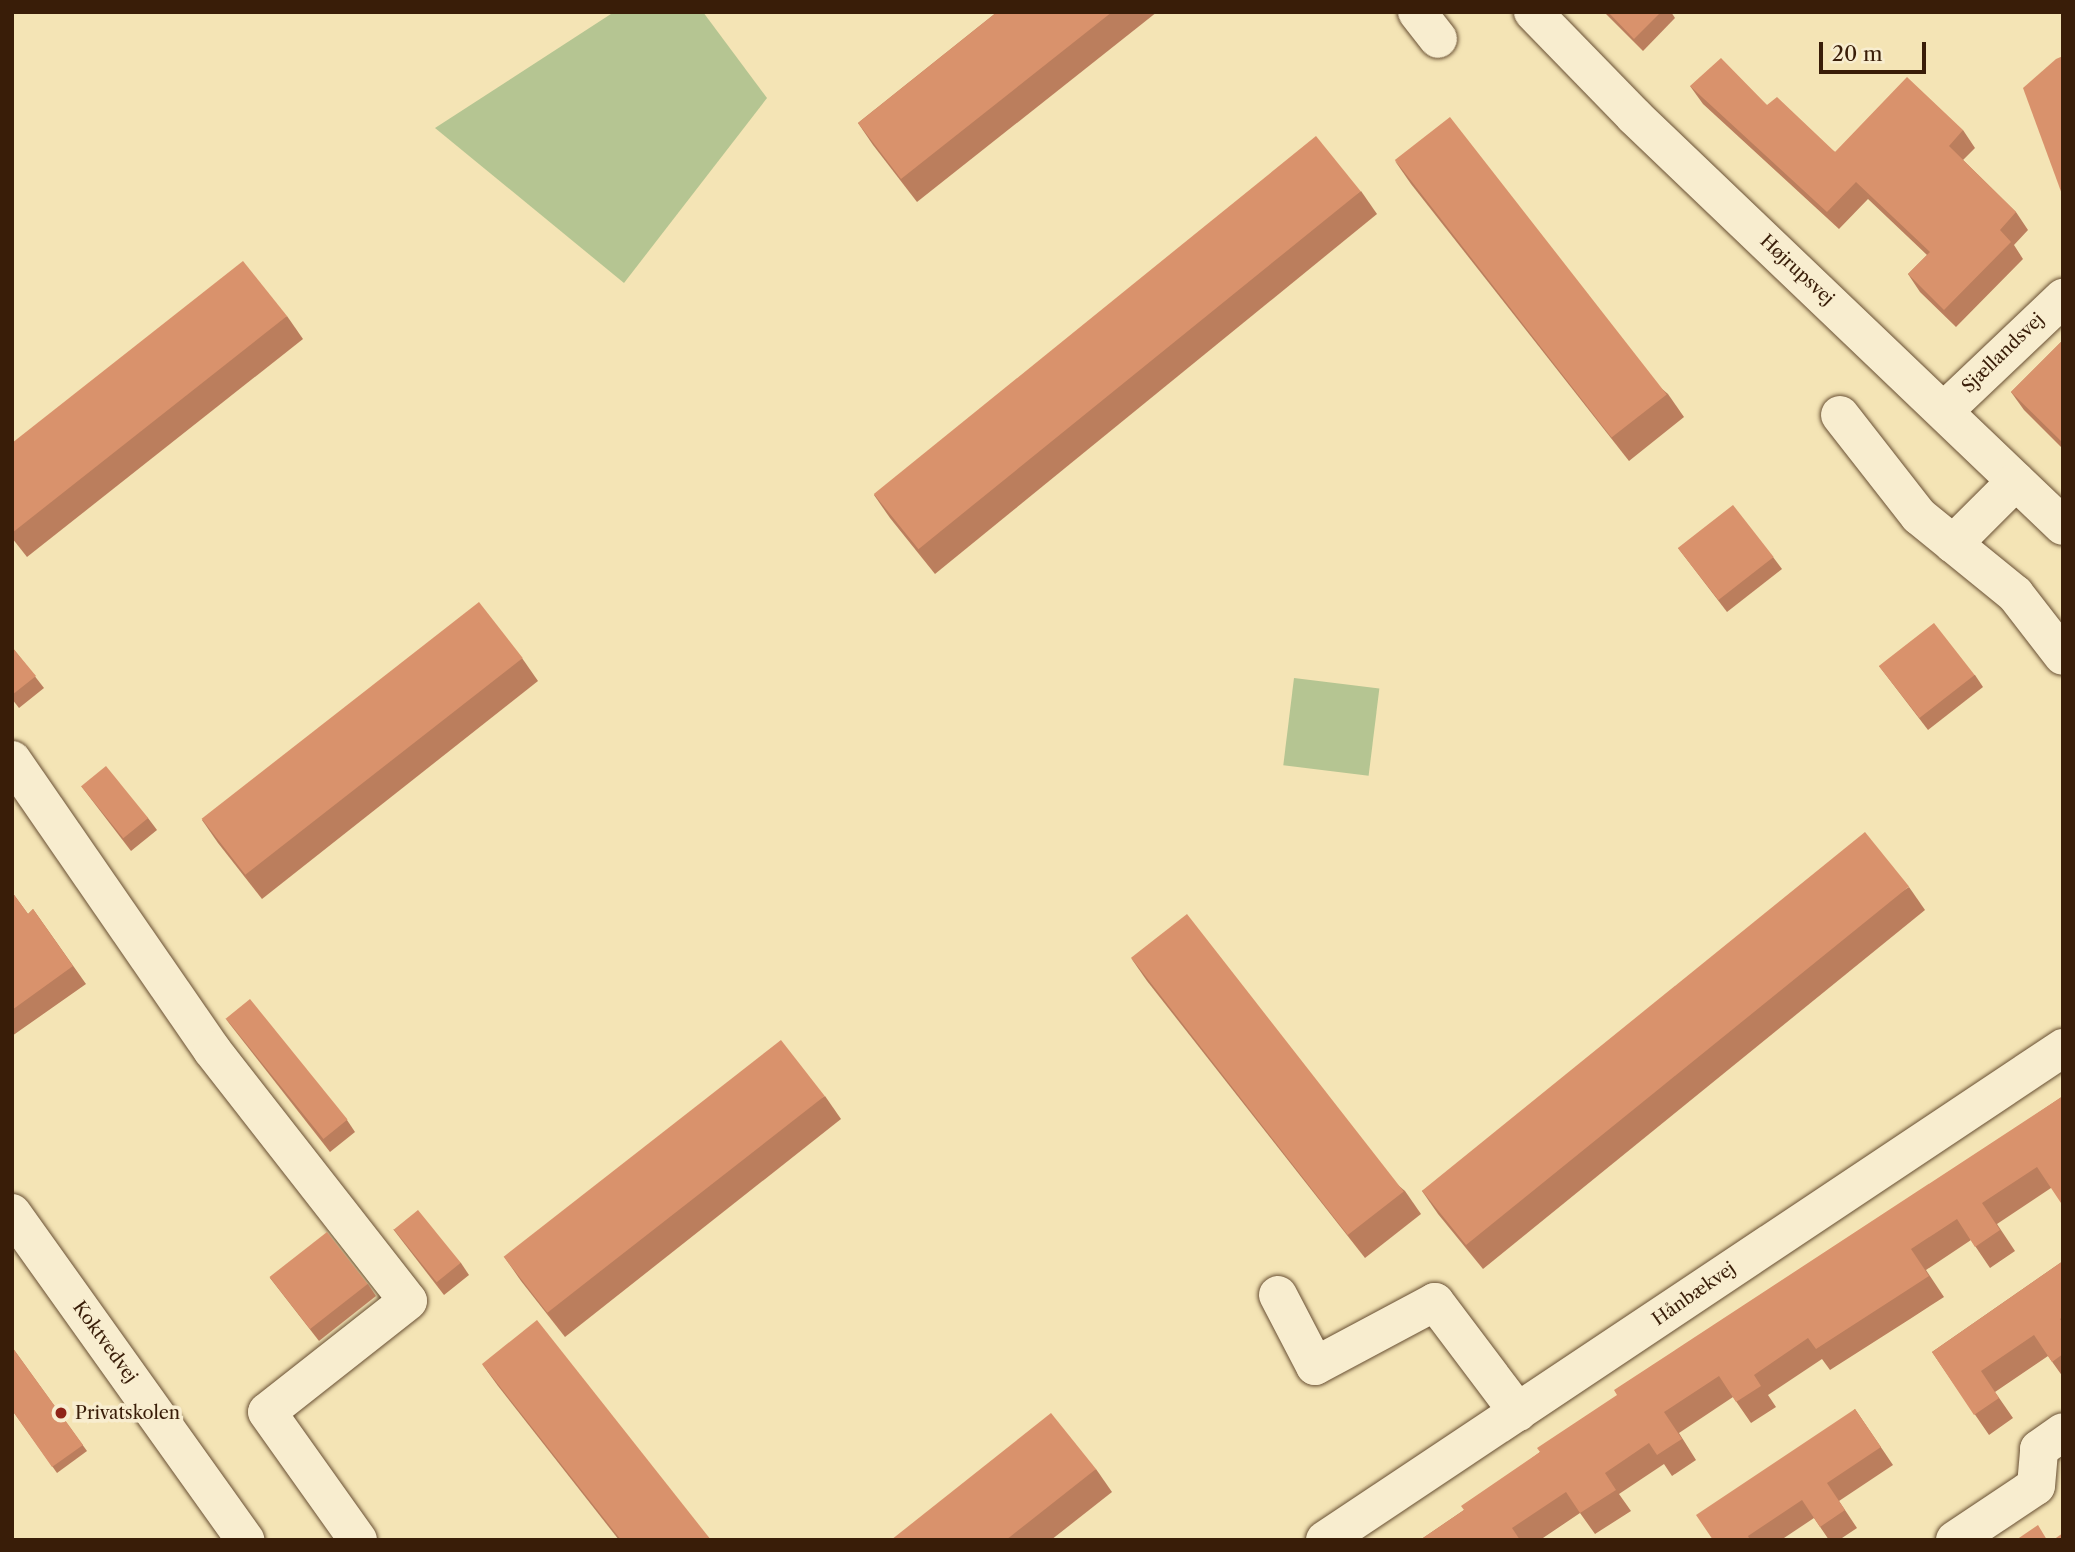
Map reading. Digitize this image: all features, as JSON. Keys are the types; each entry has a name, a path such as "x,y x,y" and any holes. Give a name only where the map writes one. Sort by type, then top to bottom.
{"street":[{"name":"Højrupsvej","path":"1533,12 1634,116 1945,410 2063,526"},
{"name":"Sjællandsvej","path":"1945,410 2063,298"},
{"path":"1840,415 1919,516 2015,594 2063,656"},
{"path":"1952,544 2016,481"},
{"path":"12,760 212,1050 408,1301 267,1412 358,1540"},
{"name":"Hånbækvej","path":"1325,1540 2063,1048"},
{"name":"Koktvedvej","path":"12,1213 246,1540"},
{"path":"1278,1295 1315,1366 1435,1302 1518,1412"},
{"path":"1955,1540 2036,1486 2039,1449 2063,1432"}],"green space":[{"path":"614,12 703,12 767,98 624,283 435,128"},
{"path":"1294,678 1379,688 1369,776 1283,765"}],"building":[{"path":"997,12 1112,12 901,179 858,123"},
{"path":"1608,12 1661,12 1634,39"},
{"path":"2063,56 2063,197 2023,88"},
{"path":"1721,58 1767,105 1777,97 1835,152 1907,77 1963,130 1949,146 2016,212 2000,230 2011,242 1944,310 1908,274 1930,252 1856,182 1827,212 1690,86"},
{"path":"1450,117 1667,394 1612,437 1395,160"},
{"path":"1316,136 1361,191 918,549 874,494"},
{"path":"243,261 287,316 12,533 12,443"},
{"path":"2063,340 2063,441 2062,442 2011,392"},
{"path":"1733,505 1774,557 1718,600 1678,548"},
{"path":"479,602 523,658 245,875 202,819"},
{"path":"1934,623 1975,675 1919,718 1879,666"},
{"path":"12,647 36,676 12,695"},
{"path":"106,766 148,818 123,838 81,786"},
{"path":"1865,832 1909,886 1466,1245 1422,1191"},
{"path":"12,892 28,914 33,909 73,966 12,1010"},
{"path":"1187,914 1404,1191 1348,1235 1131,958"},
{"path":"250,999 348,1119 323,1139 226,1019"},
{"path":"781,1040 825,1096 547,1313 504,1257"},
{"path":"2063,1096 2063,1206 2037,1167 1982,1203 2000,1230 1975,1247 1957,1219 1911,1249 1929,1276 1816,1349 1808,1338 1754,1375 1761,1386 1736,1402 1719,1376 1664,1412 1682,1439 1657,1455 1649,1443 1605,1473 1616,1490 1580,1513 1566,1492 1512,1528 1520,1540 1420,1540 1464,1510 1461,1506 1540,1452 1537,1448 1617,1395 1614,1390"},
{"path":"418,1210 461,1263 437,1282 394,1230"},
{"path":"327,1232 368,1284 310,1329 269,1277"},
{"path":"2063,1261 2063,1317 2060,1319 2063,1323 2063,1354 2052,1362 2034,1335 1981,1371 1999,1398 1974,1415 1932,1352"},
{"path":"537,1320 711,1540 621,1540 482,1364"},
{"path":"12,1347 83,1445 52,1467 12,1410"},
{"path":"1855,1409 1881,1447 1827,1483 1845,1510 1820,1527 1802,1500 1748,1536 1750,1540 1713,1540 1696,1515"},
{"path":"1051,1413 1096,1469 1006,1540 891,1540"},
{"path":"2038,1525 2047,1540 2016,1540"},
{"path":"2063,1533 2063,1540 2053,1540"}],"place":[{"name":"Privatskolen","path":"61,1413"}]}
